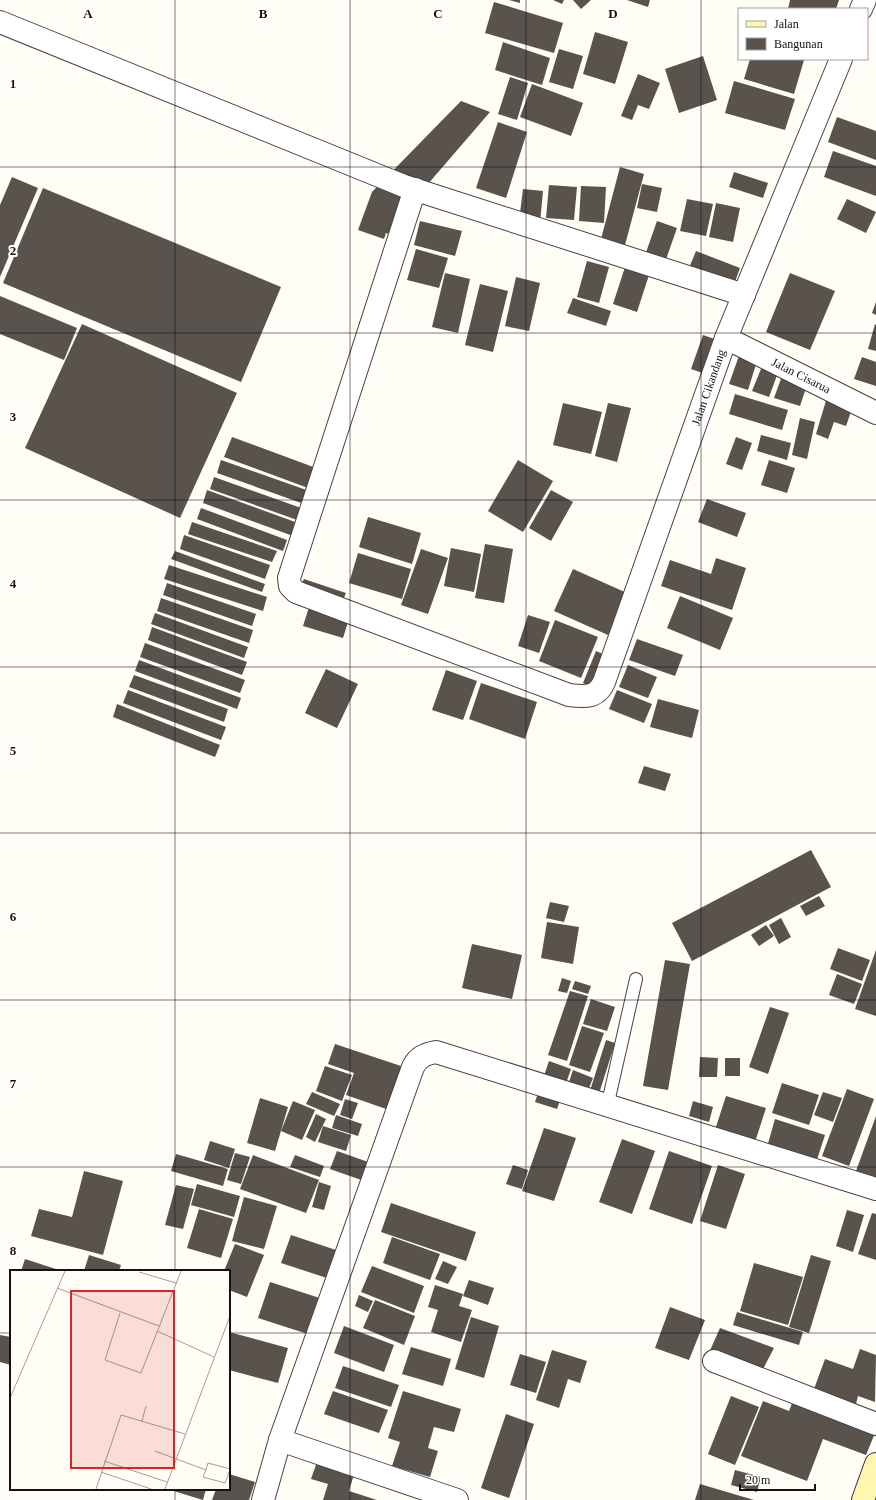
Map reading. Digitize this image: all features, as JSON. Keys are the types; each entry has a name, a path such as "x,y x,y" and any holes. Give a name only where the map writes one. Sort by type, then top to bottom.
{"main road":[{"path":"863,1500 876,1464"}],"street":[{"path":"0,22 415,189 744,295"},
{"name":"Jalan Cikandang","path":"415,189 289,578 290,586 296,592 569,695 580,696 596,693 604,682 726,338 841,60"},
{"name":"Jalan Cisarua","path":"726,338 876,413"},
{"path":"263,1500 280,1440 416,1060 423,1055 436,1052 876,1189"},
{"path":"714,1362 876,1424"},
{"path":"280,1440 457,1500"}],"lane":[{"path":"607,1106 636,979"}],"building":[{"path":"509,0 520,0 520,3"},
{"path":"553,0 564,0 562,4"},
{"path":"573,0 591,0 581,9"},
{"path":"627,0 650,0 648,7"},
{"path":"790,0 839,0 836,8 788,8"},
{"path":"494,2 563,23 554,53 485,33"},
{"path":"595,32 628,42 615,84 583,74"},
{"path":"503,42 550,58 542,85 495,70"},
{"path":"559,49 583,56 573,89 549,82"},
{"path":"703,56 717,100 679,113 665,69"},
{"path":"750,60 804,60 794,94 744,79"},
{"path":"638,74 660,83 649,109 638,105 632,120 621,116"},
{"path":"510,77 528,83 517,120 498,114"},
{"path":"734,81 795,99 785,130 725,113"},
{"path":"532,84 583,103 571,136 520,117"},
{"path":"461,101 490,112 409,206 397,237 386,233 384,239 358,230 372,192"},
{"path":"837,117 876,131 876,160 828,142"},
{"path":"498,122 527,132 506,198 476,188"},
{"path":"833,151 876,166 876,196 824,177"},
{"path":"620,167 644,174 625,245 601,239"},
{"path":"734,172 768,183 763,198 729,187"},
{"path":"12,177 38,188 0,277 0,205"},
{"path":"642,184 662,188 657,212 637,208"},
{"path":"549,185 577,187 574,220 546,218"},
{"path":"581,186 606,187 604,223 579,221"},
{"path":"43,188 281,287 241,382 3,283"},
{"path":"523,189 543,191 540,223 519,221"},
{"path":"687,199 713,204 706,236 680,231"},
{"path":"847,199 876,212 866,233 837,219"},
{"path":"716,203 740,208 733,242 709,237"},
{"path":"420,221 462,231 455,256 414,245"},
{"path":"657,221 677,228 662,271 642,264"},
{"path":"416,249 448,258 439,288 407,280"},
{"path":"696,251 740,268 732,290 687,273"},
{"path":"587,261 609,267 599,303 577,297"},
{"path":"626,264 650,272 637,312 613,304"},
{"path":"445,273 470,279 458,333 432,327"},
{"path":"790,273 835,291 810,350 766,332"},
{"path":"516,277 540,283 529,331 505,326"},
{"path":"480,284 508,291 493,352 465,345"},
{"path":"0,296 77,328 64,360 0,334"},
{"path":"573,298 611,311 606,326 567,313"},
{"path":"876,302 876,315 872,313"},
{"path":"82,324 237,393 180,518 25,448"},
{"path":"875,324 876,325 876,351 868,349"},
{"path":"703,335 729,344 717,378 691,369"},
{"path":"740,353 758,358 748,390 729,384"},
{"path":"862,357 876,362 876,386 854,379"},
{"path":"763,364 779,370 769,397 752,391"},
{"path":"782,376 807,385 800,406 774,398"},
{"path":"735,394 788,410 782,430 729,414"},
{"path":"828,394 854,403 846,426 834,422 828,439 816,434"},
{"path":"563,403 602,412 591,454 553,445"},
{"path":"608,403 631,408 617,462 595,456"},
{"path":"800,418 815,422 807,459 792,455"},
{"path":"761,435 791,443 787,460 757,451"},
{"path":"232,437 316,468 308,488 224,457"},
{"path":"736,437 752,443 742,470 726,464"},
{"path":"221,460 312,492 307,505 217,473"},
{"path":"518,460 553,481 523,532 488,511"},
{"path":"769,460 795,468 787,493 761,485"},
{"path":"214,477 304,509 300,521 210,489"},
{"path":"207,490 298,523 293,536 203,503"},
{"path":"551,490 573,502 551,541 529,528"},
{"path":"707,499 746,513 737,537 698,522"},
{"path":"201,508 287,540 283,551 197,519"},
{"path":"368,517 421,533 412,564 359,547"},
{"path":"192,522 277,551 272,562 188,534"},
{"path":"184,535 270,565 265,579 180,549"},
{"path":"485,544 513,549 504,603 475,598"},
{"path":"451,548 481,554 474,592 444,586"},
{"path":"421,549 448,558 428,614 401,605"},
{"path":"175,551 265,584 262,592 171,559"},
{"path":"358,553 411,569 402,599 349,583"},
{"path":"716,558 746,568 732,610 661,586 670,560 711,574"},
{"path":"169,565 267,597 263,611 164,579"},
{"path":"573,569 627,593 608,635 554,611"},
{"path":"304,579 346,593 342,602 300,587"},
{"path":"167,583 256,614 252,626 163,595"},
{"path":"680,596 733,618 720,650 667,628"},
{"path":"161,598 253,630 249,643 157,611"},
{"path":"310,604 350,616 343,638 303,626"},
{"path":"155,613 248,647 244,658 151,624"},
{"path":"528,615 550,622 539,653 518,646"},
{"path":"555,620 598,637 581,678 539,661"},
{"path":"152,627 247,662 242,675 148,640"},
{"path":"637,639 683,655 675,676 629,660"},
{"path":"145,643 245,680 240,693 140,657"},
{"path":"596,651 603,654 590,686 583,683"},
{"path":"139,660 241,698 237,709 135,671"},
{"path":"628,665 657,677 648,698 619,687"},
{"path":"326,669 358,684 337,728 305,713"},
{"path":"446,670 477,681 463,720 432,710"},
{"path":"134,675 228,709 224,722 129,687"},
{"path":"481,683 537,702 525,739 469,719"},
{"path":"128,690 226,727 221,740 123,703"},
{"path":"617,690 652,704 644,723 609,709"},
{"path":"658,699 699,710 692,738 650,727"},
{"path":"117,704 220,745 215,757 113,717"},
{"path":"644,766 671,774 665,791 638,783"},
{"path":"811,850 831,887 692,961 672,923"},
{"path":"819,896 825,906 806,916 800,906"},
{"path":"550,902 569,906 564,922 546,918"},
{"path":"781,918 791,937 779,944 769,925"},
{"path":"547,922 579,927 573,964 541,958"},
{"path":"766,925 774,936 759,946 751,935"},
{"path":"472,944 522,955 512,999 462,988"},
{"path":"838,948 870,960 862,981 830,969"},
{"path":"876,950 876,1016 855,1009"},
{"path":"665,960 690,964 668,1090 643,1086"},
{"path":"837,974 862,984 854,1004 829,995"},
{"path":"562,978 571,981 567,993 558,991"},
{"path":"575,981 591,986 588,994 572,989"},
{"path":"570,991 588,996 567,1061 548,1055"},
{"path":"591,999 615,1007 607,1031 583,1024"},
{"path":"770,1007 789,1013 768,1074 749,1067"},
{"path":"582,1026 604,1033 590,1072 569,1065"},
{"path":"606,1040 615,1043 597,1100 588,1097"},
{"path":"335,1044 404,1067 389,1110 346,1095 354,1073 328,1064"},
{"path":"700,1057 718,1058 717,1077 699,1077"},
{"path":"725,1058 740,1058 740,1076 725,1076"},
{"path":"549,1061 571,1069 557,1109 535,1102"},
{"path":"325,1066 352,1075 342,1101 316,1091"},
{"path":"573,1070 593,1078 585,1098 566,1091"},
{"path":"782,1083 819,1095 809,1125 772,1113"},
{"path":"847,1089 874,1099 849,1166 822,1156"},
{"path":"312,1092 340,1104 334,1116 306,1104"},
{"path":"823,1092 842,1098 833,1122 814,1115"},
{"path":"726,1096 766,1108 755,1142 715,1130"},
{"path":"260,1098 288,1107 275,1151 247,1143"},
{"path":"345,1099 358,1103 352,1119 340,1115"},
{"path":"293,1101 315,1110 302,1140 281,1131"},
{"path":"693,1101 713,1107 709,1122 689,1116"},
{"path":"316,1114 326,1119 315,1142 306,1137"},
{"path":"336,1115 362,1124 358,1136 332,1128"},
{"path":"876,1116 876,1178 856,1171"},
{"path":"775,1119 825,1135 814,1169 765,1154"},
{"path":"323,1126 351,1135 346,1151 318,1142"},
{"path":"544,1128 576,1138 554,1201 522,1191"},
{"path":"622,1139 655,1151 632,1214 599,1202"},
{"path":"210,1141 235,1149 229,1168 204,1160"},
{"path":"337,1151 371,1163 364,1181 330,1169"},
{"path":"669,1151 712,1166 692,1224 649,1209"},
{"path":"235,1153 250,1157 241,1184 227,1180"},
{"path":"176,1154 228,1169 223,1186 171,1171"},
{"path":"253,1155 319,1180 306,1213 240,1189"},
{"path":"295,1155 324,1166 320,1177 290,1167"},
{"path":"513,1165 528,1170 522,1189 506,1184"},
{"path":"718,1165 745,1174 726,1229 700,1221"},
{"path":"84,1171 123,1181 103,1255 31,1236 39,1209 72,1217"},
{"path":"319,1182 331,1186 324,1210 312,1207"},
{"path":"197,1184 240,1196 234,1217 191,1205"},
{"path":"176,1185 194,1189 183,1229 165,1225"},
{"path":"244,1197 277,1206 264,1249 232,1241"},
{"path":"391,1203 476,1232 466,1261 381,1232"},
{"path":"199,1209 233,1219 221,1258 187,1248"},
{"path":"847,1210 864,1215 853,1252 836,1246"},
{"path":"872,1213 876,1214 876,1260 858,1254"},
{"path":"291,1235 342,1252 333,1280 281,1263"},
{"path":"392,1237 440,1254 430,1280 383,1263"},
{"path":"235,1244 264,1255 247,1297 230,1290 230,1270 224,1270"},
{"path":"89,1255 121,1265 119,1270 84,1270"},
{"path":"811,1255 831,1261 809,1333 789,1327"},
{"path":"25,1259 59,1270 21,1270"},
{"path":"443,1261 457,1267 448,1284 435,1279"},
{"path":"754,1263 803,1277 788,1325 740,1311"},
{"path":"372,1266 424,1286 414,1313 361,1292"},
{"path":"469,1280 494,1288 488,1305 463,1296"},
{"path":"270,1282 329,1301 317,1337 258,1318"},
{"path":"435,1285 463,1294 459,1306 472,1310 461,1342 431,1332 438,1310 428,1307"},
{"path":"359,1295 373,1301 368,1312 355,1306"},
{"path":"375,1300 415,1316 404,1345 363,1328"},
{"path":"670,1307 705,1320 689,1360 655,1348"},
{"path":"737,1312 803,1332 799,1345 733,1325"},
{"path":"471,1317 499,1326 484,1378 455,1369"},
{"path":"344,1326 394,1345 384,1372 334,1353"},
{"path":"720,1328 774,1348 761,1373 708,1355"},
{"path":"230,1332 288,1348 278,1383 230,1370"},
{"path":"0,1335 10,1337 10,1365 0,1362"},
{"path":"411,1347 451,1359 443,1386 402,1374"},
{"path":"860,1349 876,1355 875,1402 858,1396 856,1404 814,1389 825,1359 853,1369"},
{"path":"552,1350 587,1361 580,1383 568,1379 559,1408 536,1400"},
{"path":"520,1354 546,1362 536,1393 510,1385"},
{"path":"343,1366 399,1385 391,1407 335,1388"},
{"path":"333,1391 388,1410 379,1433 324,1414"},
{"path":"403,1391 461,1409 454,1432 434,1427 428,1448 438,1451 430,1477 392,1466 400,1442 388,1438"},
{"path":"731,1396 759,1407 735,1465 708,1454"},
{"path":"763,1401 789,1411 793,1401 875,1433 866,1455 823,1439 807,1481 741,1456"},
{"path":"506,1414 534,1424 509,1498 481,1488"},
{"path":"318,1459 355,1471 349,1491 377,1500 323,1500 328,1484 311,1479"},
{"path":"735,1470 761,1477 757,1492 731,1485"},
{"path":"230,1474 255,1482 249,1500 212,1500 216,1490 230,1490"},
{"path":"700,1484 754,1500 695,1500"},
{"path":"170,1490 206,1490 203,1500"}]}
